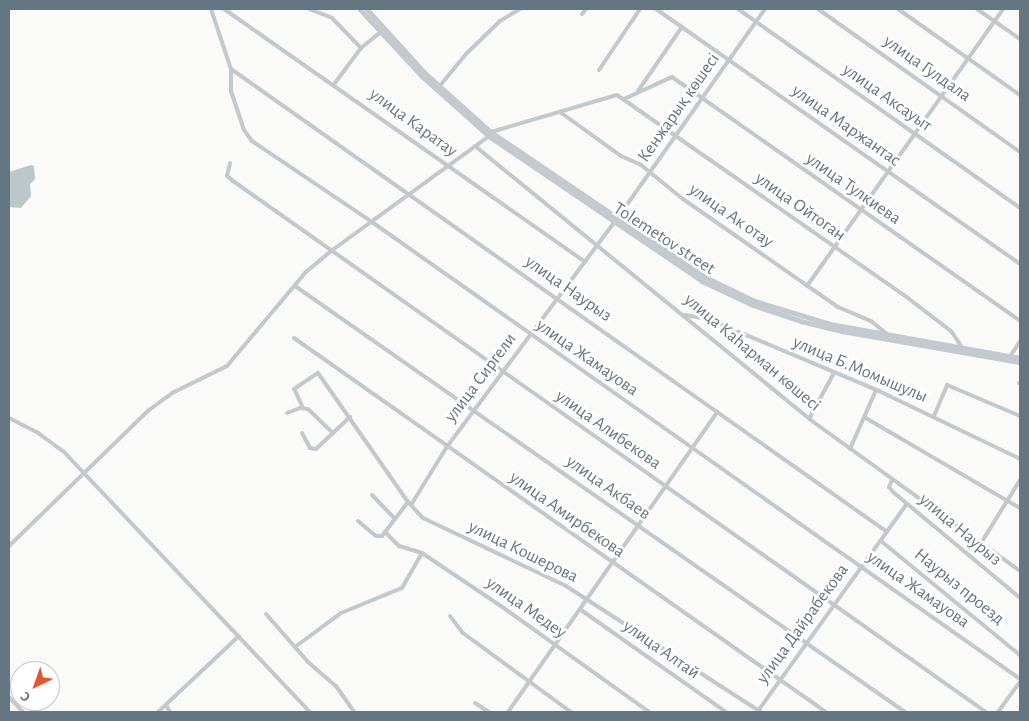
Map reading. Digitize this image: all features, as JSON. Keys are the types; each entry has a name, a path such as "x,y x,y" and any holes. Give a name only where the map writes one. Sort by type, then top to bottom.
{"main road":[{"name":"Tolemetov street","path":"360,9 438,88 490,134 692,275 753,305 842,331 961,346 1020,358"},
{"name":"Tolemetov street","path":"366,9 438,88"},
{"name":"Tolemetov street","path":"887,336 1020,362"}],"street":[{"name":"улица Жамауова","path":"211,9 231,69 231,91 247,136 372,222 1020,680"},
{"name":"улица Каратау","path":"224,9 335,83 447,165 584,261"},
{"path":"309,9 332,18 362,48"},
{"path":"438,88 467,53 500,22 520,9"},
{"path":"582,14 586,9"},
{"path":"599,70 640,9"},
{"name":"улица Маржантас","path":"656,9 1020,264"},
{"name":"улица Аксауыт","path":"738,9 1020,208"},
{"name":"Кенжарық көшесі","path":"615,221 765,9"},
{"name":"улица Гулдала","path":"818,9 1020,152"},
{"path":"898,9 1020,95"},
{"path":"977,9 1020,39"},
{"path":"808,286 1003,9"},
{"path":"624,99 637,93 682,27"},
{"path":"335,83 362,48 381,32"},
{"name":"улица Наурыз","path":"231,69 887,532"},
{"name":"улица Тулкиева","path":"637,93 672,76 861,211 1020,321"},
{"name":"улица Ойтоган","path":"560,112 617,95 624,99 942,323 961,346"},
{"path":"9,546 149,410 172,393 227,366 295,286 331,250 372,222 490,134 560,112"},
{"name":"улица Ак отау","path":"560,112 838,307 871,321 887,336"},
{"name":"улица Каһарман көшесі","path":"475,146 596,246 685,315 809,419 1020,571"},
{"name":"улица Алибекова","path":"230,163 226,176 986,712"},
{"name":"улица Сиргели","path":"385,532 410,503 446,448 615,221"},
{"name":"улица Акбаев","path":"295,286 905,712"},
{"name":"улица Б.Момышулы","path":"685,315 708,319 876,390 934,416 1020,459"},
{"name":"улица Амирбекова","path":"294,338 446,448 826,712"},
{"path":"1011,356 1020,341"},
{"name":"улица Кошерова","path":"303,408 294,389 316,373 350,417 410,503 423,518 445,531 588,600 759,712"},
{"path":"809,419 834,373"},
{"path":"934,416 947,385 1020,416"},
{"path":"850,449 876,390"},
{"path":"287,413 303,408 308,409 333,433"},
{"path":"508,712 588,600 611,563 717,412"},
{"path":"302,433 312,450 350,417"},
{"path":"864,417 1020,508"},
{"path":"9,418 38,433 64,452 310,712"},
{"name":"улица Наурыз","path":"892,480 889,487 907,504 1020,598"},
{"path":"981,543 1020,480"},
{"path":"372,495 395,519"},
{"name":"улица Дайрабекова","path":"759,712 779,681 808,644 907,504"},
{"path":"358,521 376,536 385,532"},
{"name":"улица Медеу","path":"385,532 399,546 422,553 556,645 649,712"},
{"name":"Наурыз проезд","path":"881,541 1020,655"},
{"path":"294,647 341,613 402,588 422,553"},
{"name":"улица Алтай","path":"581,610 726,712"},
{"path":"266,614 294,647 336,686 354,712"},
{"path":"450,616 463,633 571,712"},
{"path":"158,712 239,636"},
{"path":"998,712 1020,680"},
{"path":"9,697 23,712"},
{"path":"475,702 488,712"},
{"path":"166,705 170,712"}],"shaded area":[{"path":"31,165 34,166 35,179 30,184 31,196 21,208 9,207 9,172"}]}
